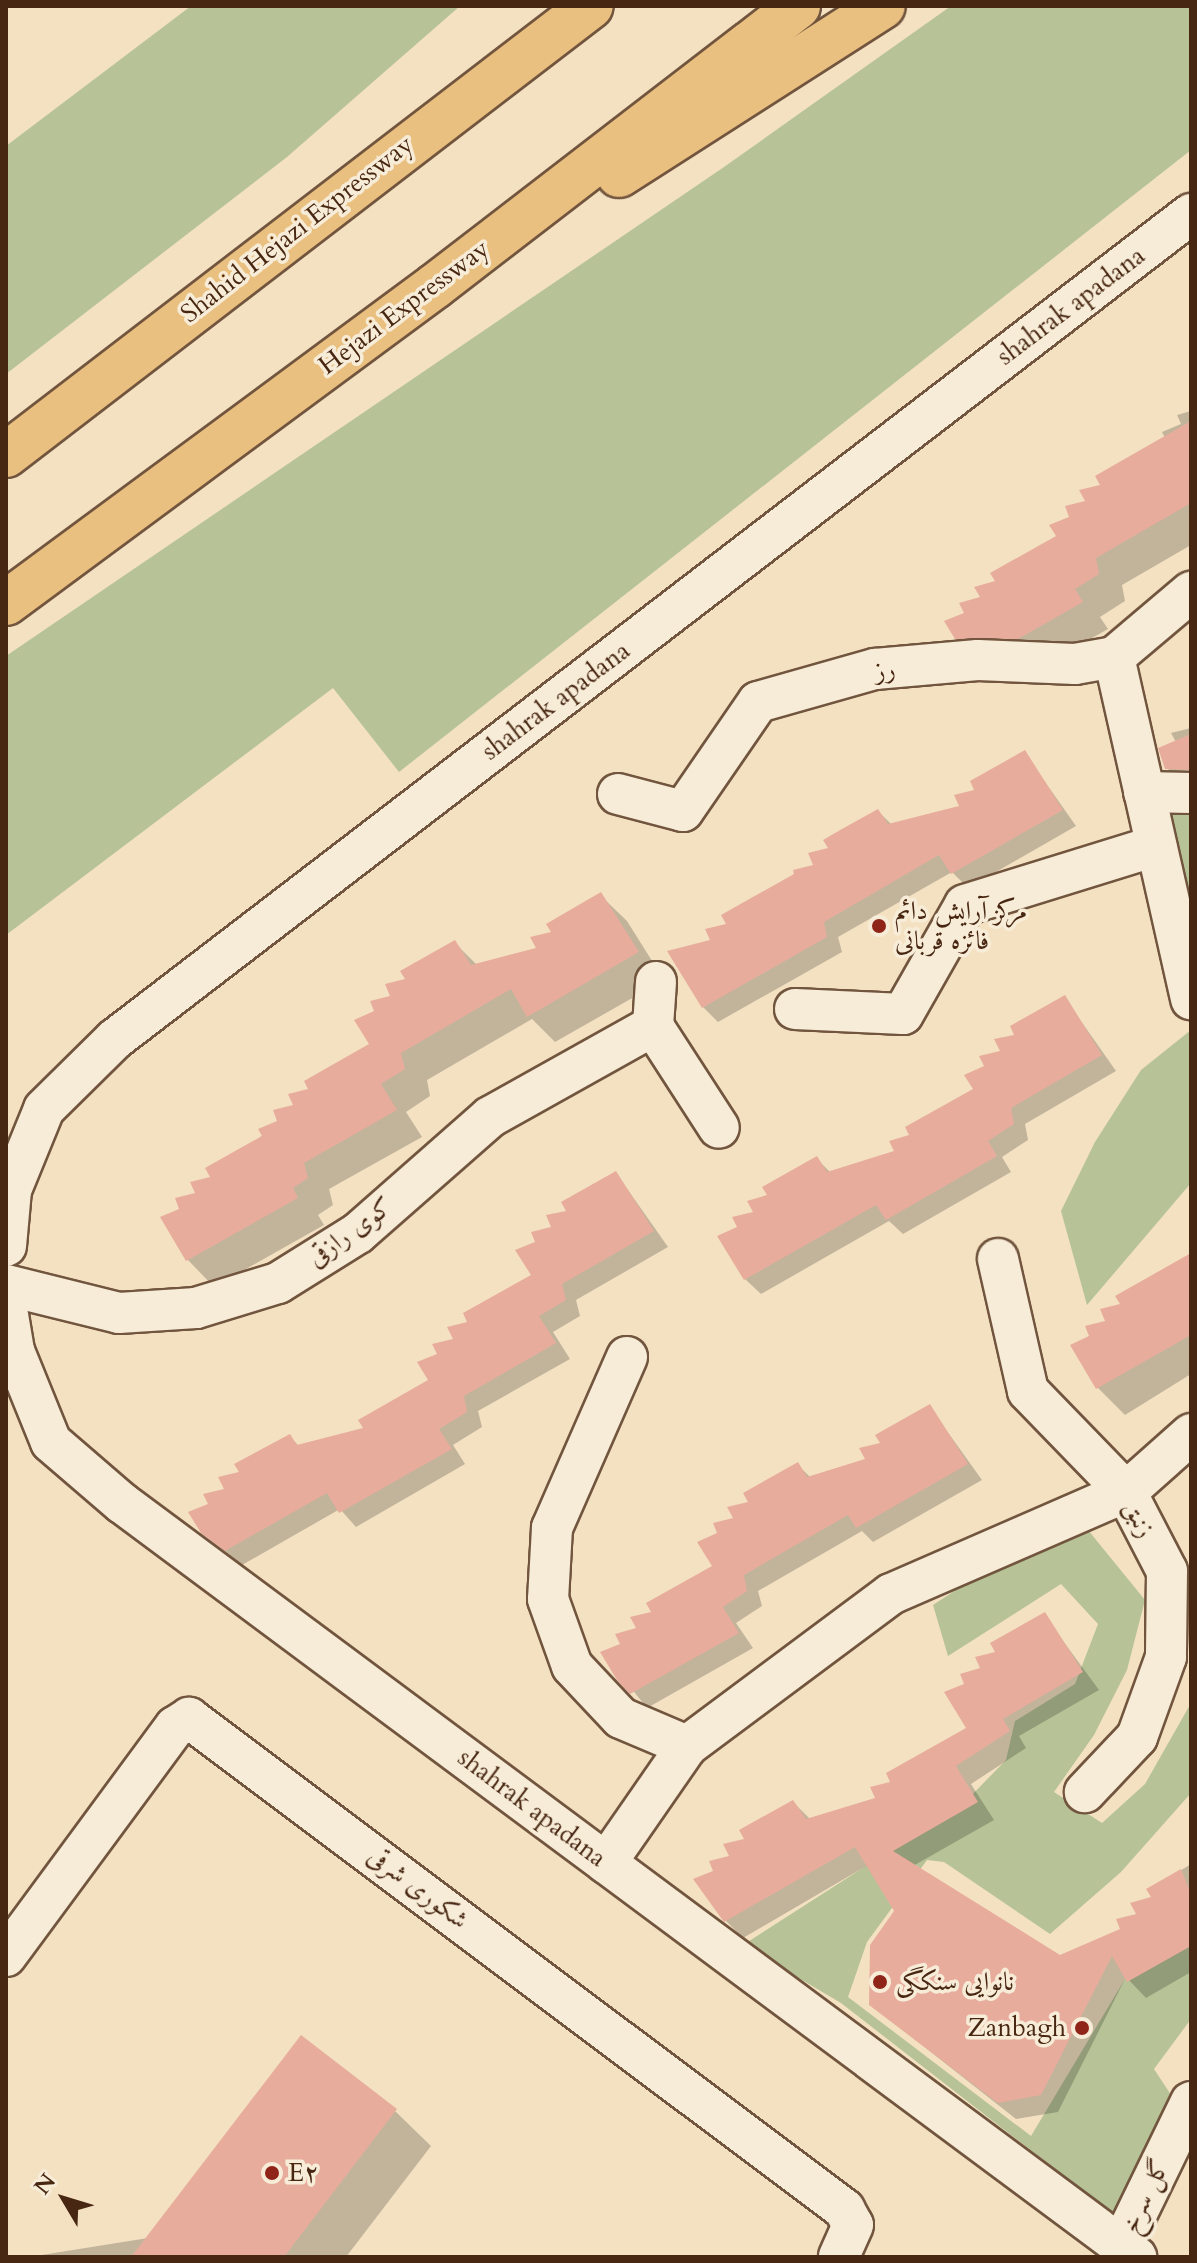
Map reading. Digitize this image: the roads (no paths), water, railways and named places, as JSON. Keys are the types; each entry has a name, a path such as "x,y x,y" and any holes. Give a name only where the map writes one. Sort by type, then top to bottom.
{"highway":[{"path":"444,114 562,6"},
{"name":"Shahid Hejazi Expressway","path":"6,455 444,114 591,6"},
{"name":"Hejazi Expressway","path":"6,603 435,286 798,6"},
{"path":"435,286 734,105 883,6"}],"street":[{"name":"shahrak apadana","path":"6,1246 11,1190 44,1109 115,1039 1191,214"},
{"path":"1191,592 1114,657 1191,999"},
{"name":"رز","path":"618,794 683,811 758,702 860,673 978,660 1075,664 1114,657"},
{"path":"1144,792 1191,793"},
{"path":"795,1009 903,1014 965,905 1156,846"},
{"path":"656,982 653,1026 719,1128"},
{"name":"کوی رازقی","path":"6,1285 119,1313 196,1308 278,1283 358,1233 490,1117 653,1026"},
{"name":"زنبق","path":"998,1259 1028,1391 1126,1492 1167,1571 1166,1657 1137,1737 1085,1792"},
{"name":"shahrak apadana","path":"6,1303 14,1351 51,1442 122,1503 1128,2252"},
{"path":"627,1357 552,1528 548,1599 572,1666 621,1718 687,1746"},
{"path":"606,1863 687,1746 891,1594 1126,1492 1191,1434"},
{"name":"شکوری شرقی","path":"6,1956 175,1727 189,1718 844,2209 853,2225 839,2257"},
{"name":"گل سرخ","path":"1128,2252 1191,2102"}],"place":[{"name":"مرکز آرایش دائم فائزه قربانی","path":"879,926"},
{"name":"نانوایی سنکگی","path":"880,1982"},
{"name":"Zanbagh","path":"1082,2028"},
{"name":"E۲","path":"272,2173"}]}
